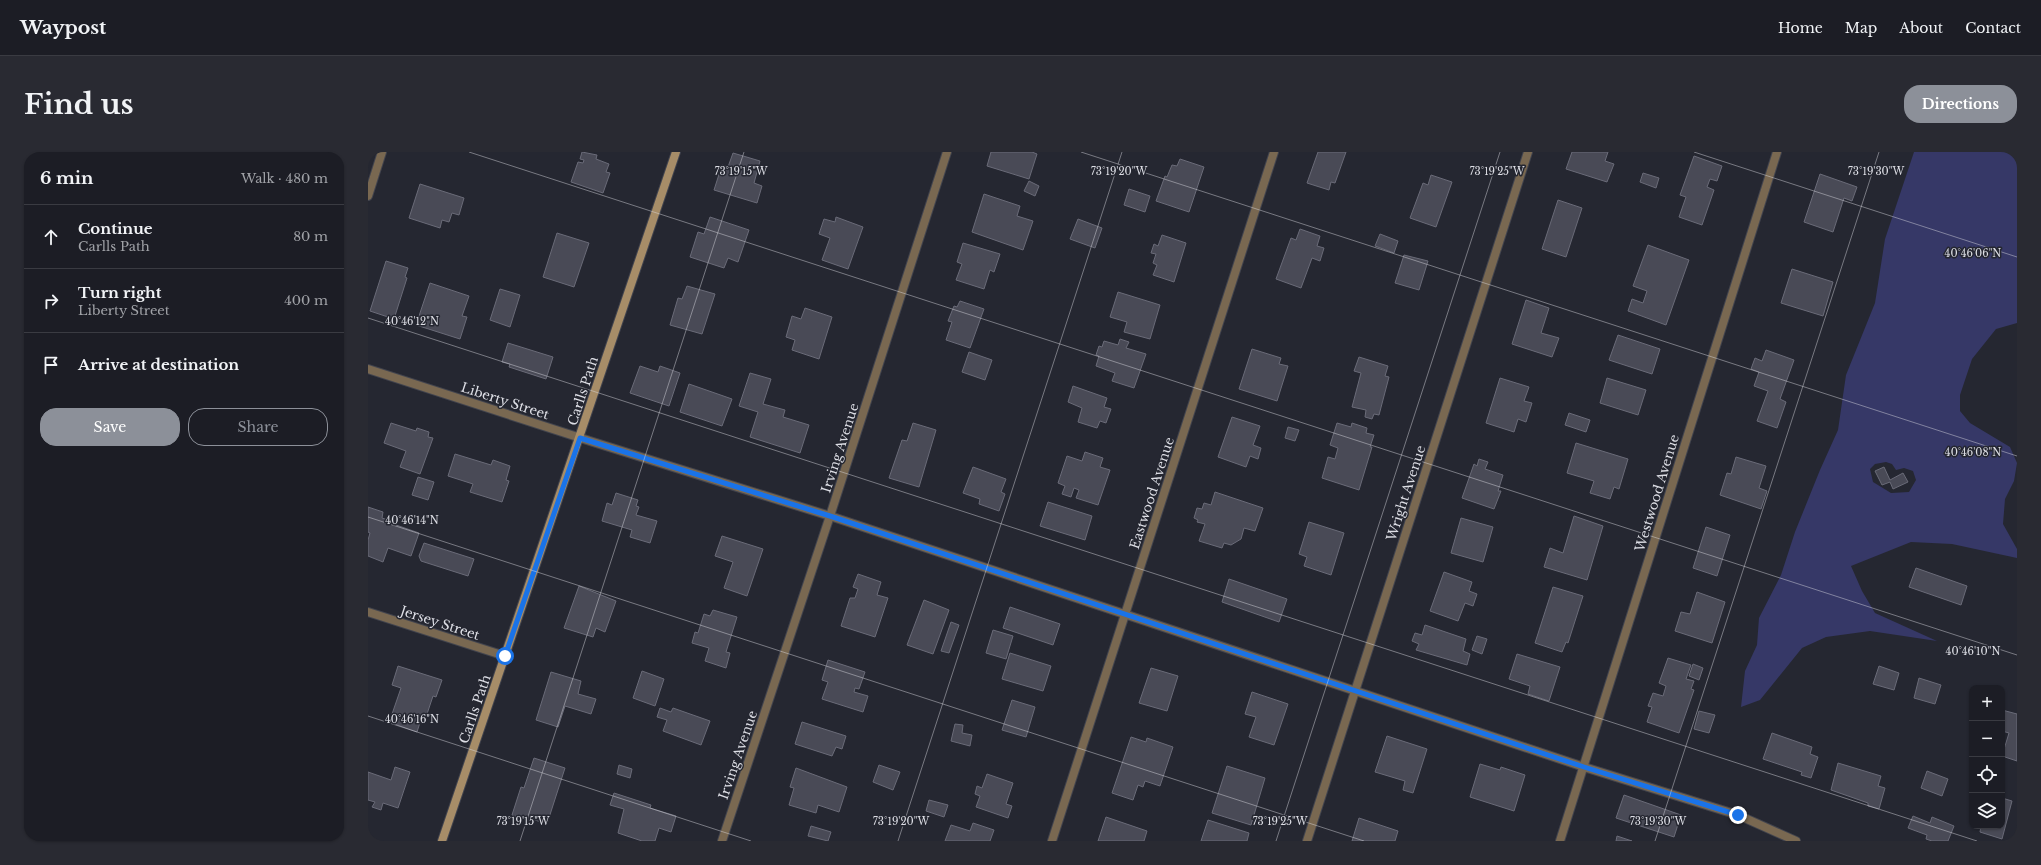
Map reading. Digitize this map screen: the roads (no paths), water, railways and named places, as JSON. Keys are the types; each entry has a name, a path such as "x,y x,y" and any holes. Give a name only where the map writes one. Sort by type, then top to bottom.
{"street":[{"path":"368,196 382,152"},
{"name":"Carlls Path","path":"442,841 676,152"},
{"name":"Irving Avenue","path":"722,841 830,516 947,152"},
{"name":"Eastwood Avenue","path":"1052,841 1274,152"},
{"name":"Wright Avenue","path":"1307,841 1528,152"},
{"name":"Westwood Avenue","path":"1560,841 1777,152"},
{"name":"Liberty Street","path":"368,369 580,438 830,516 1584,767 1738,815 1796,841"},
{"name":"Jersey Street","path":"368,612 505,656"}]}
